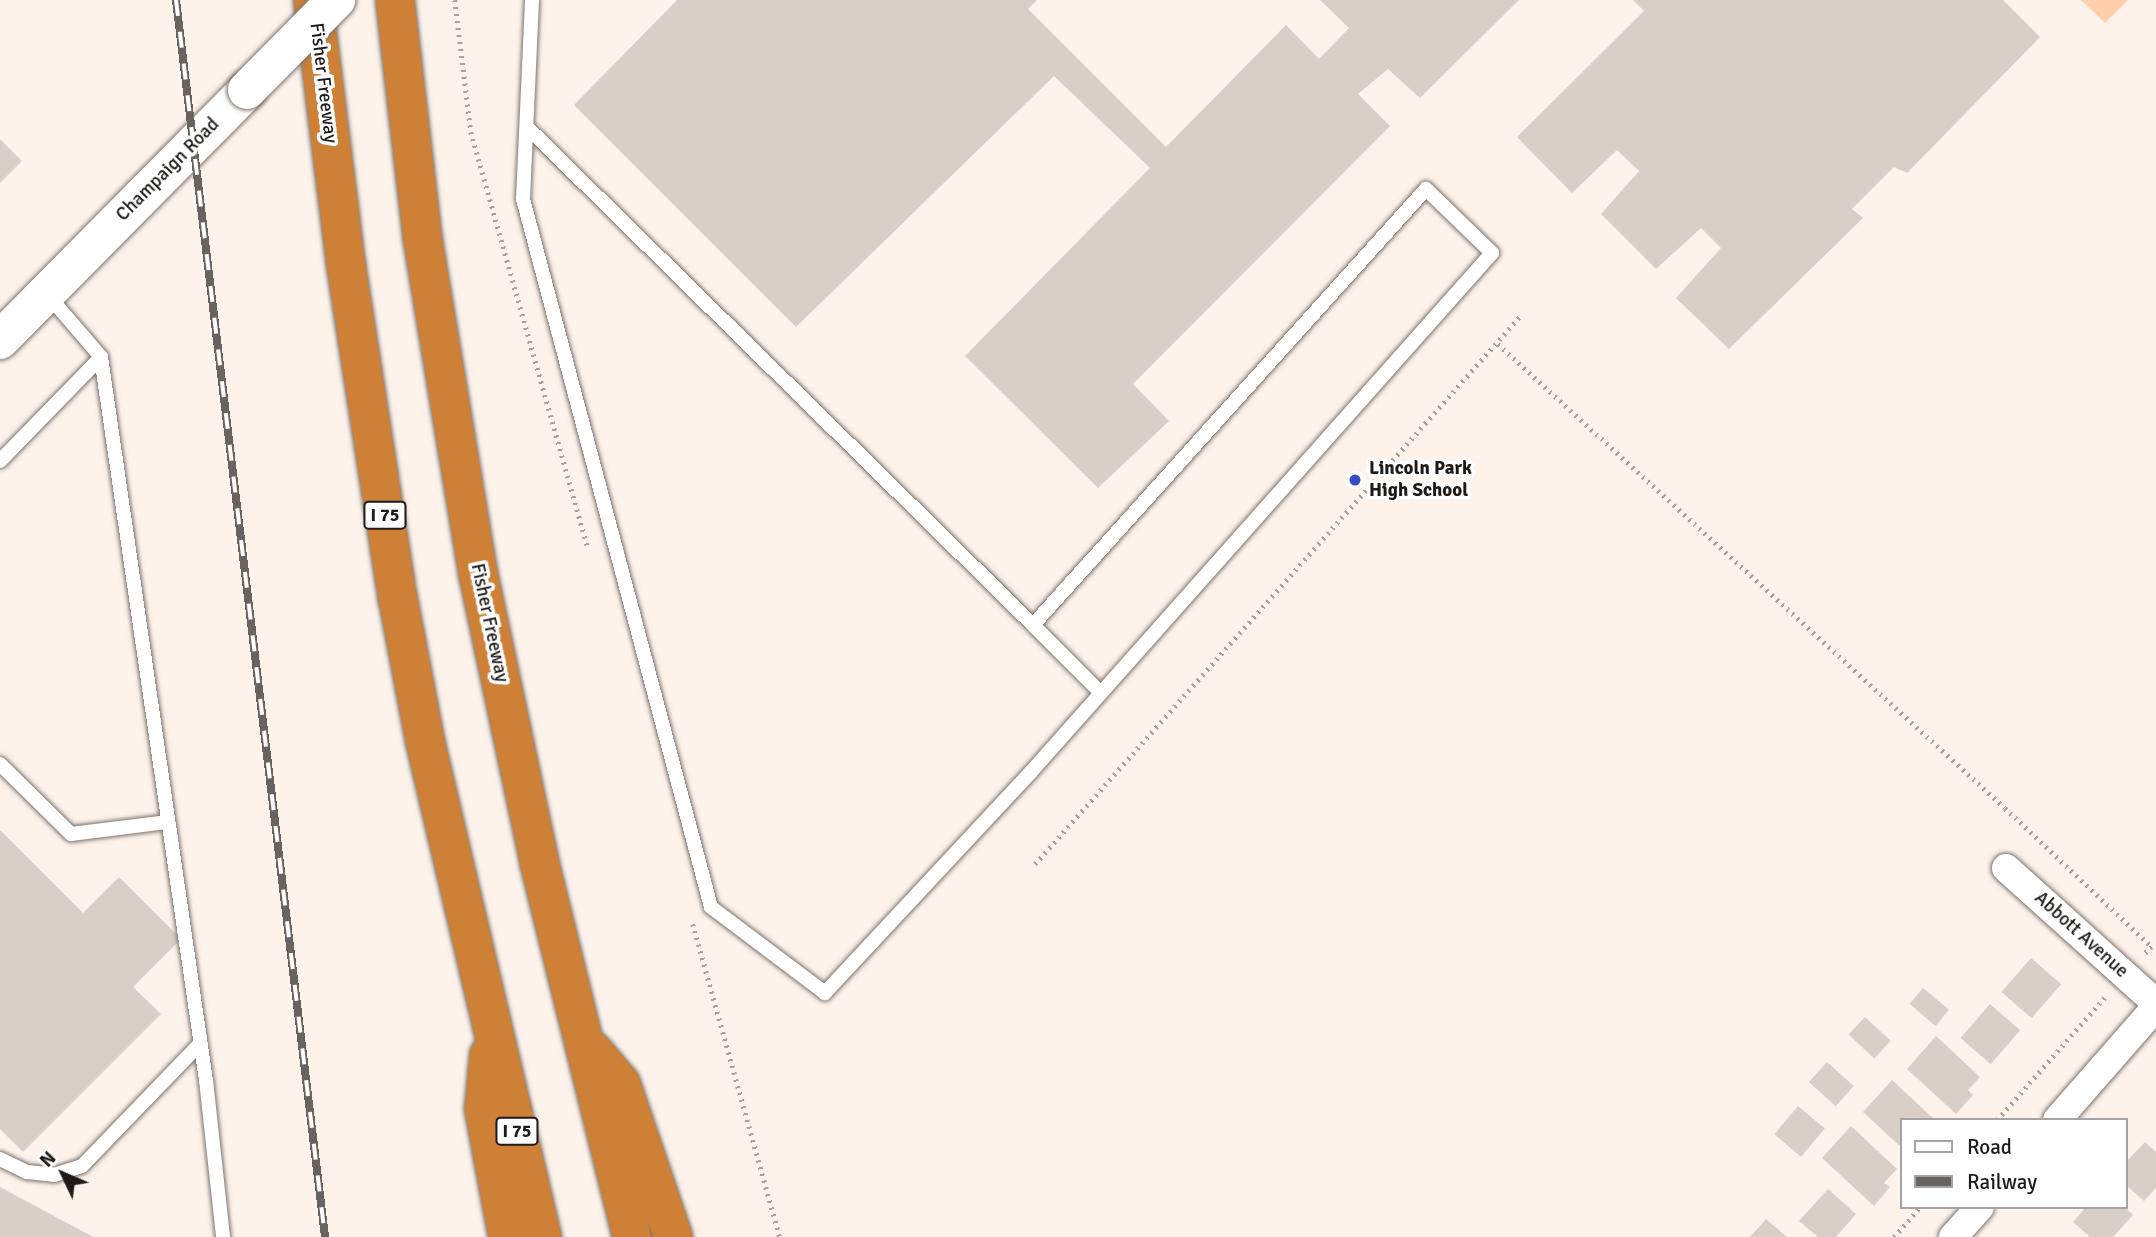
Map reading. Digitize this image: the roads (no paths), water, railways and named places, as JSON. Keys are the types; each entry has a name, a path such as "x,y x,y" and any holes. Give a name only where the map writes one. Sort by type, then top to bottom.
{"highway":[{"name":"Fisher Freeway","path":"313,0 346,265 398,600 425,741 542,1237"},
{"name":"Fisher Freeway","path":"395,0 423,241 478,573 539,861 632,1237"},
{"path":"492,1025 484,1109 508,1237"},
{"path":"584,1040 621,1084 673,1237"}],"street":[{"name":"Champaign Road","path":"0,340 336,0"},
{"name":"Abbott Avenue","path":"2006,868 2156,1005"},
{"path":"2059,1118 2156,1005"},
{"path":"1954,1237 1978,1209"}],"lane":[{"path":"532,0 523,200 711,907 825,993 1101,693 1492,253 1426,189 1033,625"},
{"path":"528,128 1101,693"},
{"path":"46,293 101,357 200,1045 223,1237"},
{"path":"0,461 101,357"},
{"path":"0,764 71,834 168,822"},
{"path":"0,1159 27,1172 54,1175 82,1166 200,1045"}],"railway":[{"path":"176,0 325,1237"}],"place":[{"name":"Lincoln Park High School","path":"1355,480"}]}
